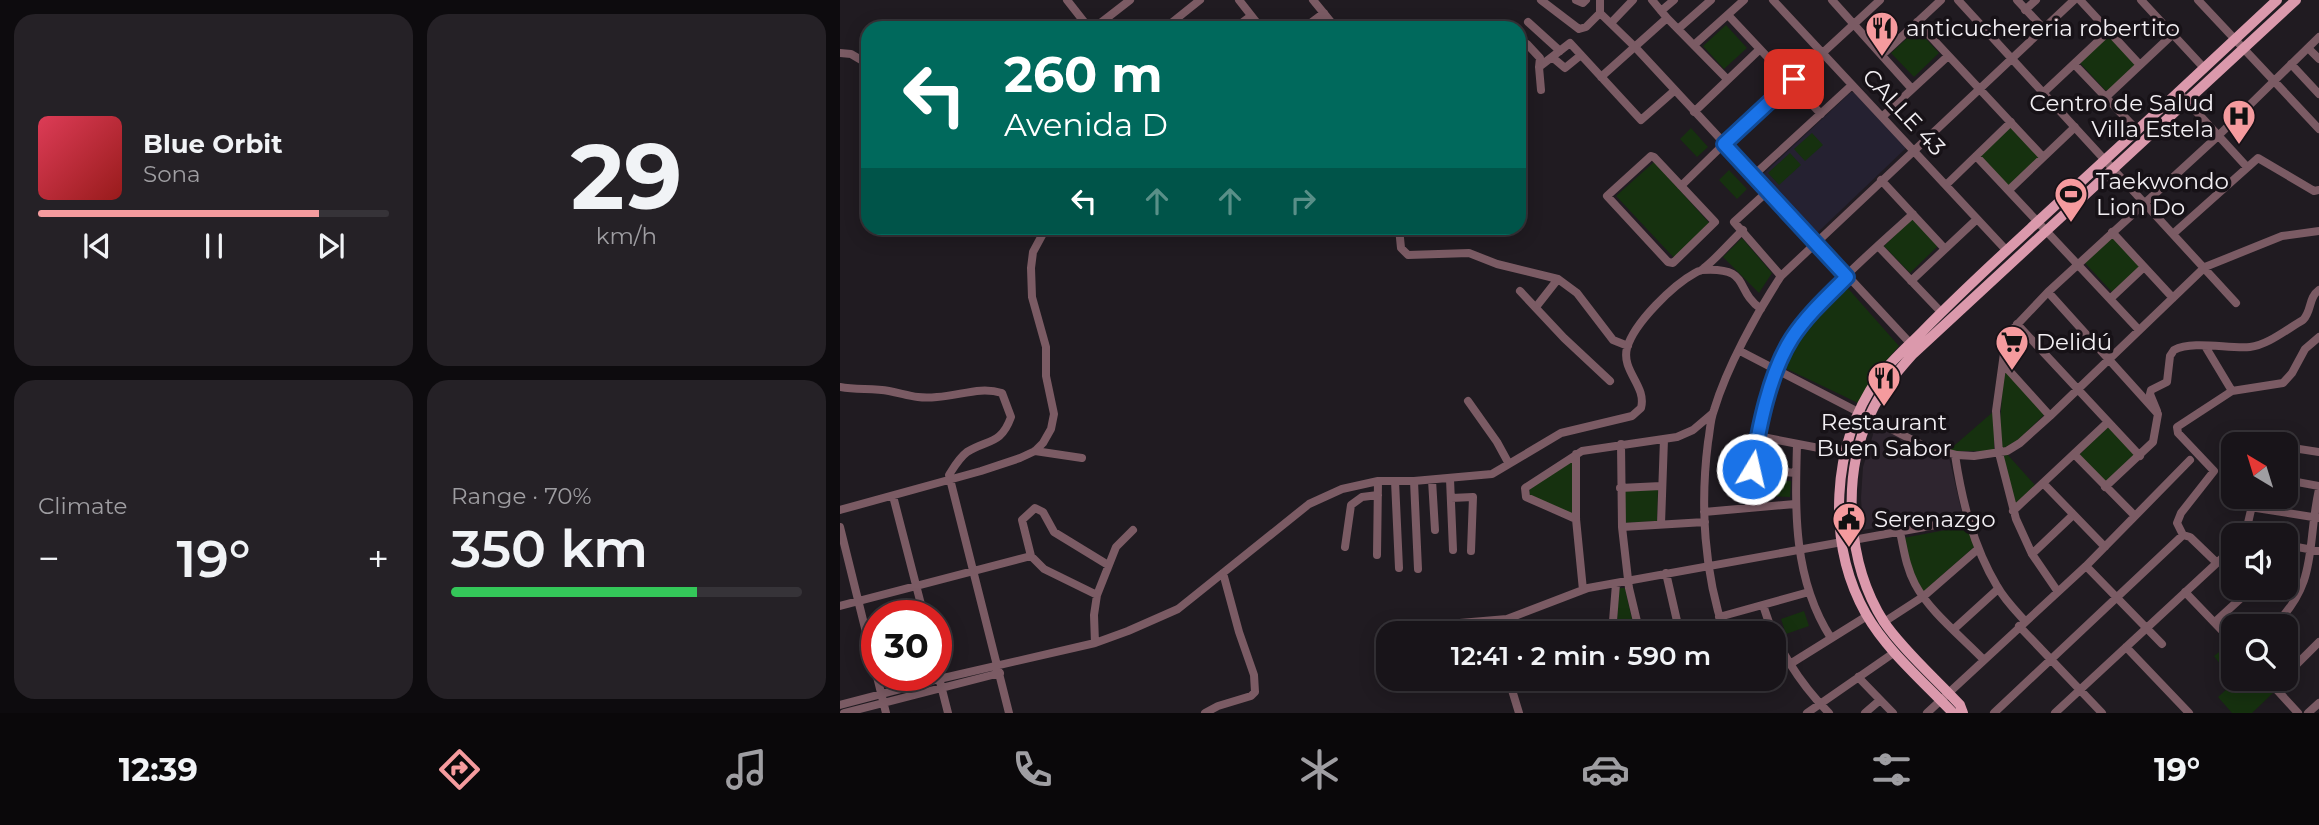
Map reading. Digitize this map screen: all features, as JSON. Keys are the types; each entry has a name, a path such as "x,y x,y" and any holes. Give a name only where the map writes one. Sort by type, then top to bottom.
{"main road":[{"path":"1963,713 1960,705 1945,696 1895,652 1867,616 1850,575 1842,541 1839,502 1846,453 1878,378 1941,312 2039,221 2110,164 2182,97 2204,68 2277,0"},
{"path":"1953,713 1945,696 1884,622 1865,582 1855,540 1852,491 1864,414 1898,370 2047,230 2138,131 2243,48 2296,0"}],"street":[{"path":"1067,0 1085,21"},
{"path":"1101,21 1130,0"},
{"path":"1174,21 1200,0"},
{"path":"1238,0 1255,21"},
{"path":"1245,0 1262,21"},
{"path":"1314,0 1330,21"},
{"path":"1541,0 1579,29 1586,27 1600,13 1600,0"},
{"path":"1576,0 1583,3 1586,0"},
{"path":"1611,23 1633,0"},
{"path":"1652,0 1727,79"},
{"path":"1601,77 1635,47 1674,0"},
{"path":"1678,29 1711,0"},
{"path":"1694,45 1744,0"},
{"name":"CALLE 43","path":"1773,0 2007,251"},
{"path":"1681,186 1880,0"},
{"path":"1882,55 1941,0"},
{"path":"1958,0 2236,303"},
{"path":"2017,0 2044,29"},
{"path":"2025,10 2036,0"},
{"path":"1720,621 1708,566 1704,517 1706,462 1713,413 1728,371 1761,309 1781,276 2074,0"},
{"path":"2080,0 2140,65"},
{"path":"2141,0 2204,68"},
{"path":"1837,2 1912,89"},
{"path":"2205,2 2235,40 2319,128"},
{"path":"1313,21 1324,13"},
{"path":"1600,13 1635,47 1910,344"},
{"path":"1728,15 1821,114"},
{"path":"1244,21 1251,16"},
{"path":"1528,22 1560,51"},
{"path":"1917,22 2043,157"},
{"path":"2043,93 2109,31"},
{"path":"2106,97 2173,34"},
{"path":"2058,592 2032,554 2013,511 1999,453 1996,411 2005,346 2017,324 2048,292 2218,136 2319,37"},
{"path":"1539,66 1570,43 1641,120 1674,91"},
{"path":"1527,44 1540,58 1541,90"},
{"path":"1694,112 1760,48"},
{"path":"2308,48 2319,60"},
{"path":"840,53 851,54 861,60"},
{"path":"1552,57 1565,68 1581,55"},
{"path":"1882,117 1948,56"},
{"path":"2074,64 2138,131"},
{"path":"2291,64 2319,94"},
{"path":"1754,175 1852,85"},
{"path":"2182,97 2247,167"},
{"path":"1945,185 2011,122"},
{"path":"2009,190 2074,127"},
{"path":"1651,156 1681,186 1715,222 1702,237 1671,263 1607,194 1651,156"},
{"path":"1976,156 2139,330"},
{"path":"2174,233 2260,158 2314,191 2319,190"},
{"path":"1881,180 1945,249"},
{"path":"1768,191 1734,222 1781,276"},
{"path":"1749,507 1757,436 1776,370 1793,337 1818,306 1913,214"},
{"path":"1911,281 1977,219"},
{"path":"952,680 1095,643 1178,609 1309,504 1342,489 1378,481 1450,479 1492,474 1561,433 1638,412 1642,405 1642,394 1627,361 1628,346 1639,326 1681,283 1702,270 1743,230"},
{"path":"1740,351 1926,447 1955,455 1999,453 2020,443 2050,416 2205,267 2282,236 2319,231"},
{"path":"2112,232 2173,298"},
{"path":"1035,451 1046,439 1054,419 1046,376 1046,347 1032,297 1033,253 1042,235"},
{"path":"1399,235 1401,248 1408,254 1469,253 1497,264 1558,279 1577,293 1613,340 1628,346"},
{"path":"1878,246 1941,312"},
{"path":"2110,299 2144,267"},
{"path":"1702,270 1724,271 1737,275 1752,301 1761,309"},
{"path":"1536,307 1558,279"},
{"path":"2105,487 2154,442 2158,414 2150,394 2151,390 2168,382 2170,356 2174,349 2180,346 2260,345 2303,320 2307,316 2312,297 2319,290"},
{"path":"1520,291 1564,338 1610,381"},
{"path":"2048,292 2158,414"},
{"path":"2017,324 2140,456"},
{"path":"2183,535 2177,518 2214,471 2178,433 2177,427 2232,391 2283,383 2292,373 2305,349 2319,337"},
{"path":"2205,346 2232,391"},
{"path":"2004,365 2050,416"},
{"path":"840,387 888,391 911,398 940,397 989,389 1002,393 1011,417 1006,432 995,441 967,452 949,475 1009,713"},
{"path":"1468,401 1509,464"},
{"path":"1576,519 1531,500 1524,493 1529,483 1588,449 1664,439 1693,430 1713,413"},
{"path":"2013,511 2108,422"},
{"path":"1757,436 1846,453"},
{"path":"1661,524 1664,439"},
{"path":"1621,444 1622,527 1628,582 1637,621"},
{"path":"1797,444 1795,504 1799,549 1809,592 1817,614 1831,638"},
{"path":"2298,449 2319,452"},
{"path":"840,510 950,481 1035,451 1082,458"},
{"path":"1576,454 1576,519 1583,590"},
{"path":"2074,454 2135,516"},
{"path":"1955,455 1978,549 1998,589 2051,659 2102,713"},
{"path":"1927,713 2086,566 2190,460"},
{"path":"1752,469 1796,473"},
{"path":"1450,479 1453,550"},
{"path":"1432,480 1435,530"},
{"path":"1377,555 1378,481"},
{"path":"1395,481 1399,568"},
{"path":"1415,481 1418,569"},
{"path":"2043,483 2105,547"},
{"path":"2288,614 2307,584 2316,550 2319,487 2298,483"},
{"path":"1620,488 1661,486"},
{"path":"1345,547 1350,505 1362,497 1378,495"},
{"path":"893,496 920,600"},
{"path":"1451,498 1473,497 1471,551"},
{"path":"1622,527 1661,524 1749,507 1795,504"},
{"path":"1097,595 1044,569 1031,555 1022,520 1035,508 1043,512 1054,532 1108,565"},
{"path":"2262,509 2317,518"},
{"path":"2032,554 2073,515"},
{"path":"1483,621 1507,619 1583,590 1969,519"},
{"path":"840,527 886,713"},
{"path":"1095,643 1094,615 1097,595 1116,547 1133,530"},
{"path":"1900,532 1907,565 1924,596 1984,660"},
{"path":"2183,535 2190,537 2217,563"},
{"path":"1993,713 2183,535"},
{"path":"2298,547 2316,550"},
{"path":"1884,622 1924,596 1978,549"},
{"path":"840,606 1031,555"},
{"path":"2055,713 2221,559"},
{"path":"2086,566 2162,644"},
{"path":"1205,713 1251,696 1255,692 1254,674 1235,620 1223,573"},
{"path":"1666,573 1677,621"},
{"path":"1614,621 1616,584"},
{"path":"1954,629 1998,589"},
{"path":"1719,617 1809,592"},
{"path":"2185,592 2221,629"},
{"path":"2215,622 2239,600"},
{"path":"1763,606 1772,631 1790,664 1829,713"},
{"path":"1790,664 1867,616"},
{"path":"2298,663 2319,642"},
{"path":"2126,647 2189,713"},
{"path":"1807,713 1895,652"},
{"path":"1858,677 1893,713"},
{"path":"844,713 912,691"},
{"path":"943,691 948,713"},
{"path":"1512,691 1519,713"},
{"path":"2278,691 2298,713"},
{"path":"840,705 882,699"},
{"path":"1865,713 1880,700"},
{"path":"2308,713 2319,703"}],"shaded area":[{"path":"1851,92 1855,93 1906,147 1817,233 1763,174"},
{"path":"1876,425 1927,451 1949,457 1962,513 1863,530 1863,467"}],"green space":[{"path":"1726,25 1747,48 1724,69 1703,46"},
{"path":"1917,29 1939,53 1914,77 1891,53"},
{"path":"2108,35 2137,63 2109,91 2080,63"},
{"path":"2011,122 2043,157 2009,187 1980,155"},
{"path":"1691,128 1708,147 1697,157 1680,139"},
{"path":"1812,133 1823,145 1805,161 1794,149"},
{"path":"1790,153 1801,165 1779,185 1768,173"},
{"path":"1654,162 1712,226 1676,260 1616,196"},
{"path":"1729,170 1747,189 1737,199 1719,180"},
{"path":"1912,219 1938,246 1910,273 1884,246"},
{"path":"2113,236 2141,265 2112,292 2084,262"},
{"path":"1742,238 1772,273 1759,293 1723,257"},
{"path":"1845,285 1899,346 1877,371 1858,403 1785,368 1805,332"},
{"path":"2004,368 2046,413 2018,440 2002,449 2000,424"},
{"path":"1994,411 1994,451 1948,451"},
{"path":"2108,427 2135,454 2106,482 2079,455"},
{"path":"2007,454 2035,485 2014,505 2003,456"},
{"path":"1574,460 1572,514 1529,495 1530,488"},
{"path":"1767,480 1791,481 1790,497 1766,496"},
{"path":"1658,489 1657,521 1624,523 1623,491"},
{"path":"1967,526 1974,547 1923,592 1915,578 1903,538"},
{"path":"1619,588 1625,588 1632,621 1617,621"},
{"path":"1804,611 1809,626 1786,634 1786,621 1781,619"},
{"path":"2221,651 2221,665 2214,656"},
{"path":"2225,691 2273,693 2252,713 2232,713 2218,697"}],"place":[{"name":"anticuchereria robertito","path":"1882,58"},
{"name":"Centro de Salud Villa Estela","path":"2239,146"},
{"name":"Taekwondo Lion Do","path":"2071,224"},
{"name":"Delidú","path":"2012,372"},
{"name":"Restaurant Buen Sabor","path":"1884,408"},
{"name":"Serenazgo","path":"1849,549"}],"route":[{"path":"1752,469 1757,436 1776,370 1784,353 1818,306 1847,277 1724,144 1794,79"}]}
